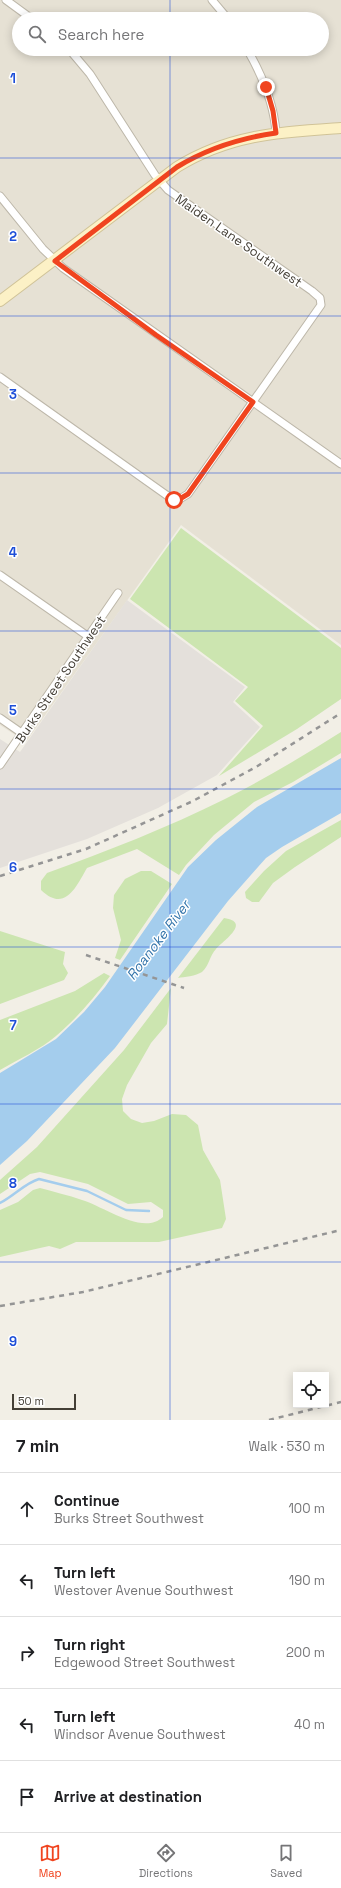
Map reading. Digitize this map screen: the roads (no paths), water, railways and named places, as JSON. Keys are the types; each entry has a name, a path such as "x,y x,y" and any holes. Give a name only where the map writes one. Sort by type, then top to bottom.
{"street":[{"path":"6,0 22,12"},
{"path":"212,0 222,12"},
{"name":"Maiden Lane Southwest","path":"75,56 90,74 159,181 174,195 320,298 322,306 253,402"},
{"path":"251,56 266,87 273,111 276,133"},
{"path":"0,301 193,157 232,141 276,133 341,128"},
{"path":"0,196 55,261 156,335 341,464"},
{"path":"0,377 174,500 178,500 188,494 253,402"},
{"path":"0,575 89,637"},
{"name":"Burks Street Southwest","path":"0,765 23,734 118,593"},
{"path":"0,718 23,734"}],"water":[{"name":"Roanoke River","path":"341,758 341,813 282,847 266,858 228,901 115,1048 27,1141 0,1165 0,1073 56,1039 84,1012 105,987 188,867 216,840 257,807"}],"waterway":[{"path":"0,1203 29,1183 39,1179 87,1191 126,1210 149,1211"}],"railway":[{"path":"0,876 86,849 193,801 256,767 341,713"},
{"path":"86,955 184,988"},
{"path":"0,1306 83,1292 341,1230"},
{"path":"269,1420 341,1402"}]}
